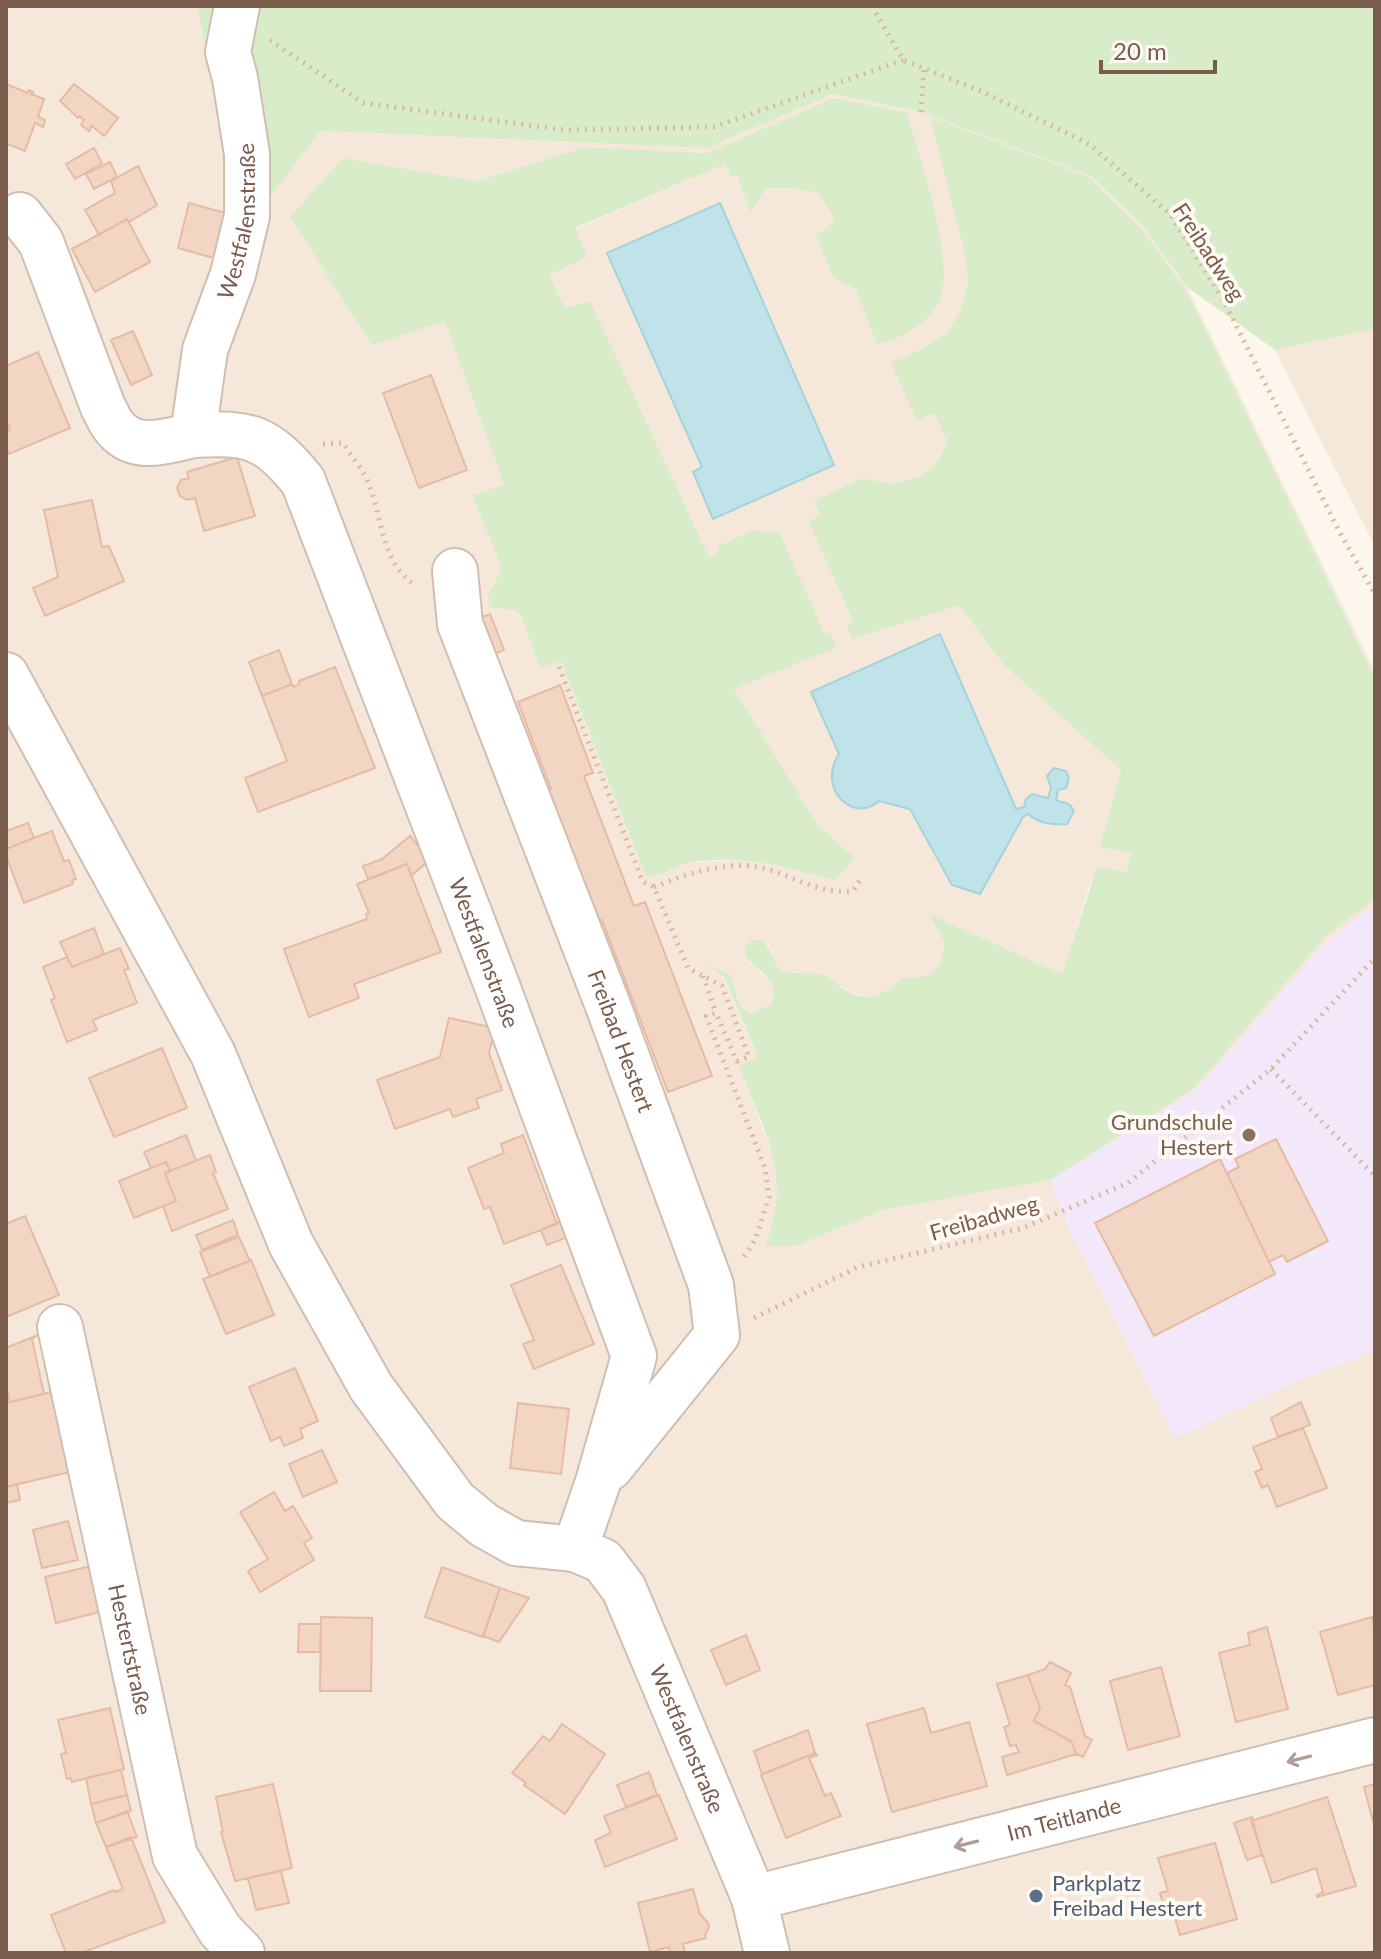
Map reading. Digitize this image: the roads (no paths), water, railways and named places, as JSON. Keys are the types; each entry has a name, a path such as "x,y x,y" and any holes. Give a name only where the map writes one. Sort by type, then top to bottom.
{"street":[{"name":"Westfalenstraße","path":"237,12 228,52 247,154 247,216 233,274 205,350 193,435 242,435 270,445 303,481 634,1356 598,1482 575,1549"},
{"path":"20,215 41,242 103,407 117,430 134,442 152,444 193,435"},
{"name":"Freibad Hestert","path":"438,581 460,624 607,1003 711,1285 717,1335 598,1482"},
{"name":"Westfalenstraße","path":"6,675 213,1054 291,1244 371,1387 455,1501 484,1525 516,1543 575,1549 603,1561 624,1589 754,1898 767,1953"},
{"name":"Hestertstraße","path":"60,1327 175,1856 220,1930 242,1953"},
{"name":"Im Teitlande","path":"754,1898 1375,1740"}],"water":[{"path":"720,203 834,465 713,519 693,472 702,467 607,253"},
{"path":"940,634 1016,809 1024,807 1026,799 1032,794 1048,798 1051,788 1047,776 1054,768 1066,771 1069,778 1066,788 1058,790 1056,800 1068,804 1074,811 1067,824 1047,823 1028,814 1023,817 980,894 952,885 910,809 879,801 859,808 841,799 832,779 839,754 811,692"}],"place":[{"name":"Grundschule Hestert","path":"1249,1135"},
{"name":"Parkplatz Freibad Hestert","path":"1036,1896"}]}
